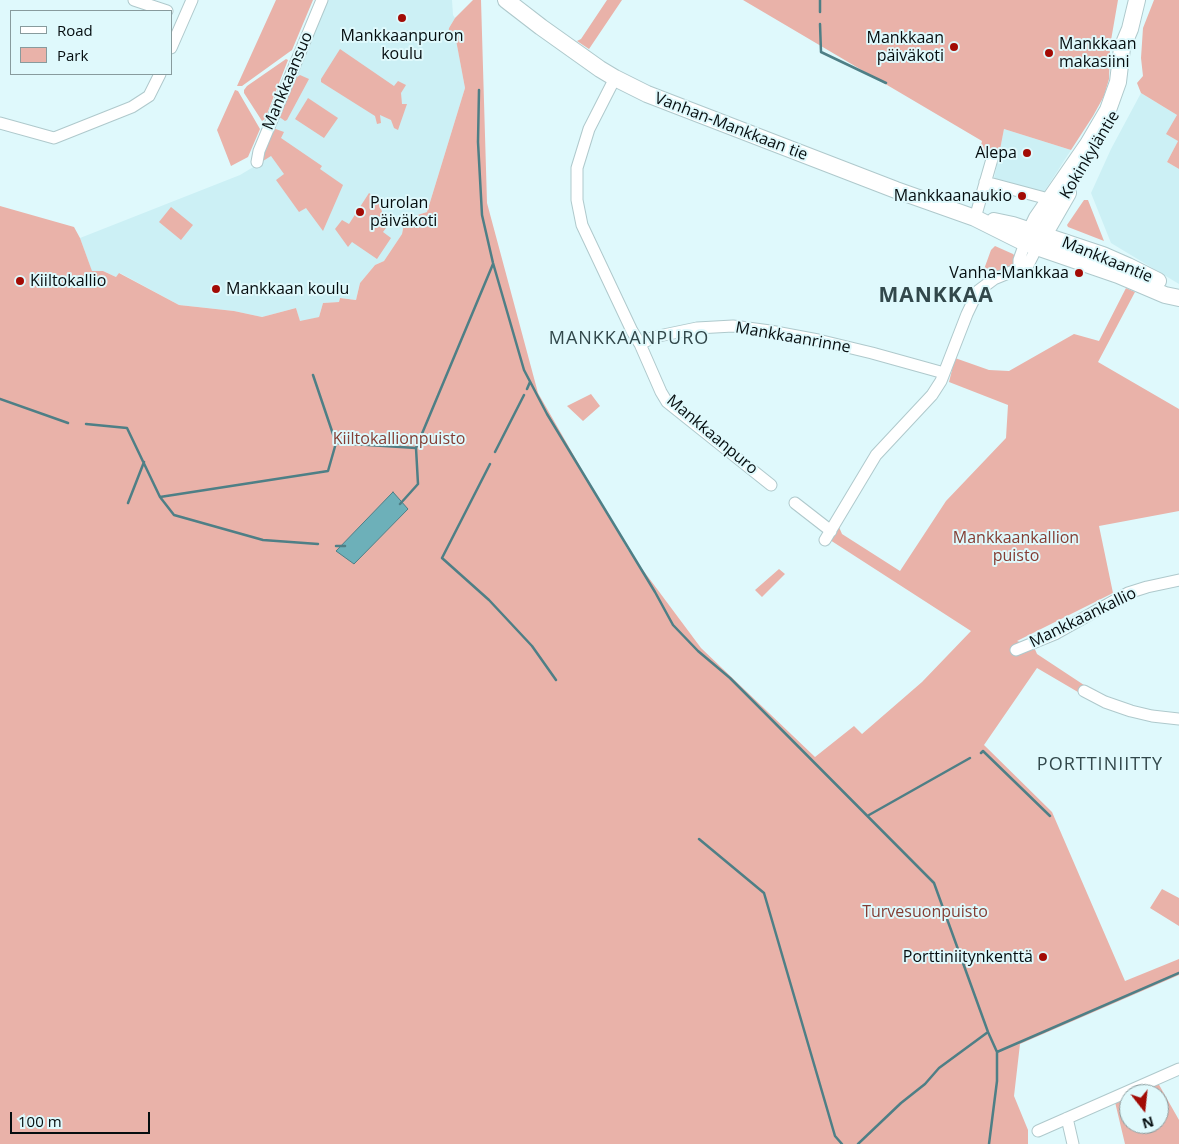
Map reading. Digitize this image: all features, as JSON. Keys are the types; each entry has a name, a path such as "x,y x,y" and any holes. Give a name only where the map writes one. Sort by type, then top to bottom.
{"main road":[{"name":"Vanhan-Mankkaan tie","path":"506,0 541,27 615,78 647,94 896,190 975,218 1013,225 1034,239"},
{"name":"Kokinkyläntie","path":"1034,239 1056,201 1108,131 1122,101 1129,78 1132,47 1130,29 1136,0"},
{"name":"Mankkaantie","path":"1034,239 1165,295 1179,298"}],"street":[{"path":"134,0 164,10"},
{"path":"172,46 192,0"},
{"name":"Mankkaansuo","path":"257,162 259,151 322,0"},
{"path":"172,13 184,17"},
{"path":"0,123 54,138 132,107 149,96 160,75"},
{"name":"Mankkaanpuro","path":"615,78 589,129 577,168 577,200 582,225 640,344 661,392 668,402 771,485"},
{"path":"975,218 992,159"},
{"path":"985,182 1056,201"},
{"path":"795,503 828,535 876,454 932,395 941,381 966,314 978,291 994,278 1028,265 1034,239"},
{"name":"Mankkaanrinne","path":"640,344 654,337 697,328 733,326 827,342 944,373"},
{"name":"Mankkaankallio","path":"1016,650 1055,634 1128,593 1179,580"},
{"path":"1084,692 1131,711 1179,719"},
{"path":"1038,1132 1179,1069"},
{"path":"1067,1118 1073,1144"}],"shaded area":[{"path":"325,0 452,0 455,18 449,28 456,39 465,88 427,212 405,219 402,234 384,261 375,265 360,283 356,300 340,298 339,302 323,303 319,317 300,322 296,308 262,317 234,311 179,305 120,273 116,277 103,271 92,272 80,238 240,175 255,166 262,158"},
{"path":"1141,93 1177,115 1178,141 1167,162 1179,169 1179,284 1111,243 1091,193 1111,149"},
{"path":"1004,129 1071,150 1041,194 994,179"}],"green space":[{"path":"276,0 313,0 292,50 242,86 237,86"},
{"path":"473,0 481,0 487,203 538,393 628,550 701,648 815,757 854,726 862,734 922,682 971,631 830,540 839,527 842,534 900,571 946,501 1006,438 1008,405 949,382 955,358 989,370 1009,371 1074,334 1099,341 1126,288 1135,292 1098,362 1179,409 1179,511 1099,526 1113,593 1017,641 1034,647 1037,654 1087,687 1083,695 1037,668 984,745 1052,812 1125,981 1179,959 1179,975 1020,1044 1014,1096 1028,1130 1028,1144 0,1144 0,206 74,227 92,271 103,271 116,277 119,273 179,305 234,311 262,317 296,308 300,321 319,317 323,303 339,302 340,298 356,300 360,283 375,265 384,261 402,234 405,219 427,212 465,88 456,40 448,35 449,28 455,18"},
{"path":"607,0 622,0 589,49 577,41 581,39"},
{"path":"743,0 1118,0 1110,46 1109,79 1104,96 1071,150 1004,129 998,160 979,154 982,141"},
{"path":"1154,0 1179,0 1179,169 1167,162 1178,141 1166,134 1177,115 1141,93 1137,83 1143,76 1141,58 1143,28"},
{"path":"340,49 394,86 398,81 406,85 401,93 402,104 407,104 398,130 394,128 391,120 380,115 381,123 377,124 375,116 321,82"},
{"path":"286,59 288,60 265,119 262,121 244,93 244,90"},
{"path":"300,75 309,79 285,121 278,116 293,80"},
{"path":"235,90 238,91 260,129 248,157 231,166 217,130"},
{"path":"308,98 338,118 324,138 295,119"},
{"path":"273,128 284,132 281,138 322,166 320,169 343,185 323,231 306,208 299,212 276,180 284,174 271,156 263,161 262,154"},
{"name":"Purolan päiväkoti","path":"369,193 379,200 386,228 383,232 391,238 377,259 352,242 348,247 335,229 342,220 349,224"},
{"path":"1084,200 1088,200 1104,241 1067,225"},
{"path":"171,207 193,225 181,240 159,222"},
{"path":"995,246 1013,254 1016,257 1015,262 1011,267 986,278 983,272 991,250"},
{"path":"591,394 600,406 583,421 567,406"},
{"path":"779,569 785,574 762,597 755,590"},
{"path":"1162,889 1179,898 1179,926 1150,908"},
{"path":"1119,1100 1119,1119 1115,1102"},
{"path":"1169,1102 1179,1120 1179,1144 1125,1144 1123,1134 1169,1134"}],"water":[{"path":"393,492 408,509 354,564 336,551"}],"waterway":[{"path":"820,0 820,12"},
{"path":"820,24 821,52 886,83"},
{"path":"479,90 478,142 482,215 493,263 524,370 547,414 673,625 698,651 730,678 934,883 997,1052 997,1081 989,1144"},
{"path":"400,504 418,484 416,448 493,264"},
{"path":"313,375 336,443 416,448"},
{"path":"527,389 530,382"},
{"path":"495,452 524,395"},
{"path":"0,399 68,423"},
{"path":"86,424 127,428 160,497 174,515 263,540 318,544"},
{"path":"160,497 328,471 336,443"},
{"path":"128,503 144,462"},
{"path":"490,464 442,558 489,600 532,646 556,680"},
{"path":"336,546 345,546"},
{"path":"981,753 983,751 1050,816"},
{"path":"869,815 970,758"},
{"path":"699,839 764,893 835,1136 842,1144"},
{"path":"997,1052 1179,973"},
{"path":"858,1144 901,1103 925,1084 939,1068 988,1032"}],"place":[{"name":"Mankkaanpuron koulu","path":"402,18"},
{"name":"Mankkaan päiväkoti","path":"954,47"},
{"name":"Mankkaan makasiini","path":"1049,53"},
{"name":"Alepa","path":"1027,153"},
{"name":"Mankkaanaukio","path":"1022,196"},
{"name":"Purolan päiväkoti","path":"360,212"},
{"name":"Vanha-Mankkaa","path":"1079,273"},
{"name":"Kiiltokallio","path":"20,281"},
{"name":"Mankkaan koulu","path":"216,289"},
{"name":"Porttiniitynkenttä","path":"1043,957"}],"district":[{"name":"MANKKAA","path":"936,296"},
{"name":"MANKKAANPURO","path":"629,339"},
{"name":"PORTTINIITTY","path":"1100,765"}],"park label":[{"name":"Kiiltokallionpuisto","path":"399,439"},
{"name":"Mankkaankallion puisto","path":"1016,547"},
{"name":"Turvesuonpuisto","path":"925,912"}]}
